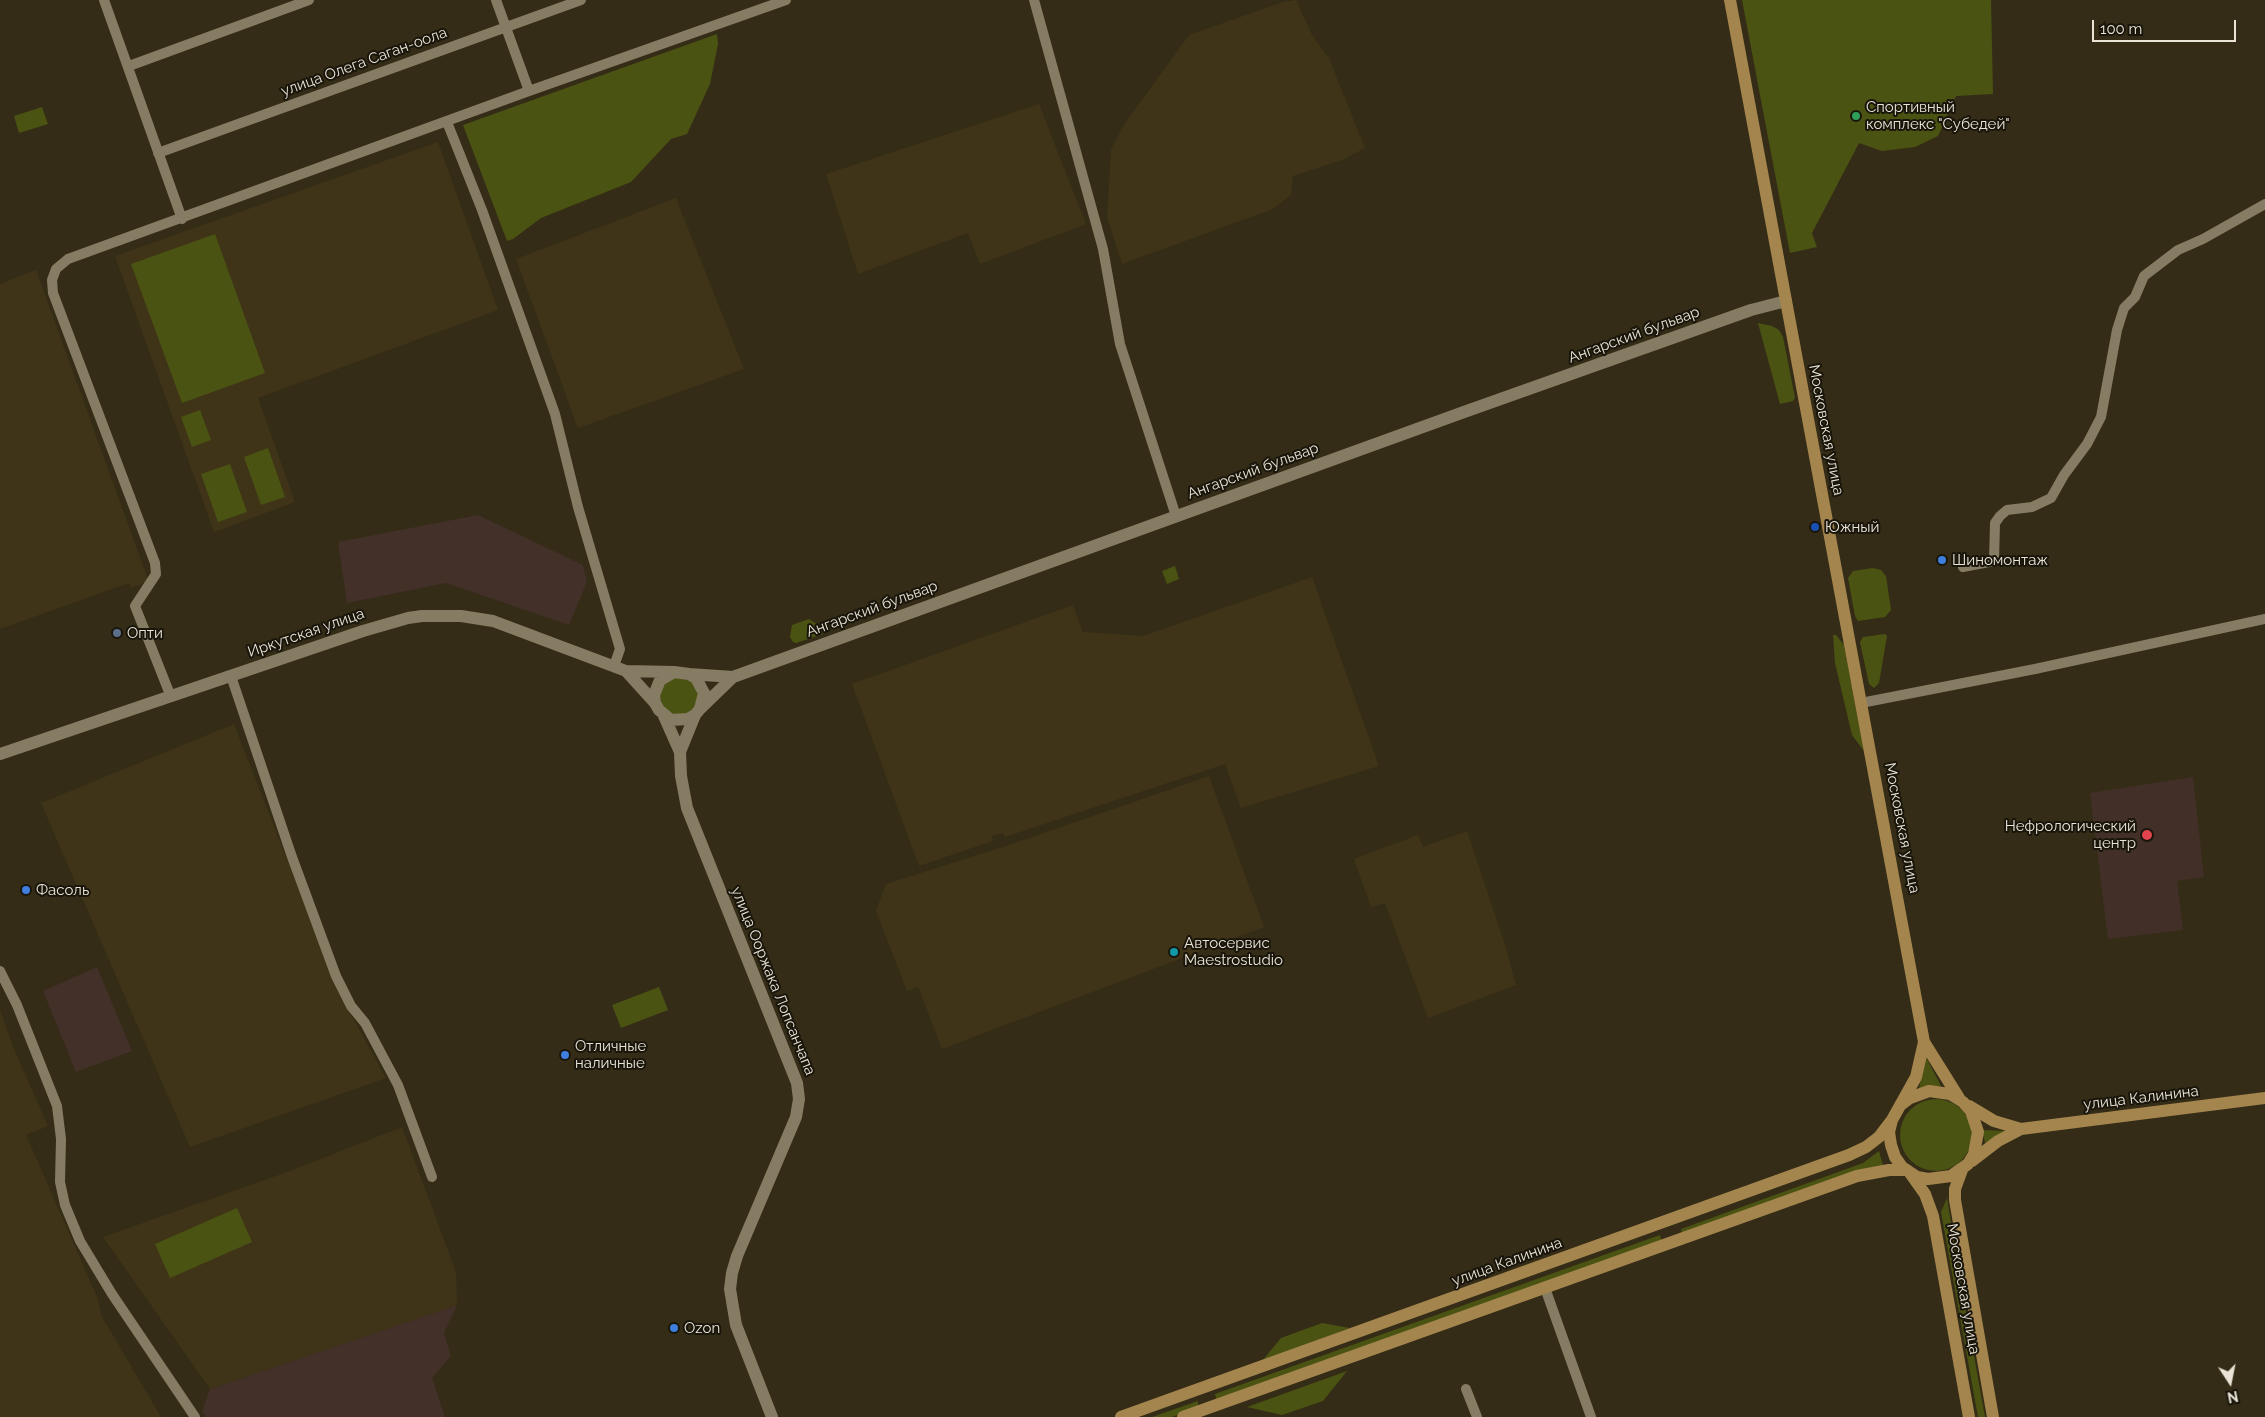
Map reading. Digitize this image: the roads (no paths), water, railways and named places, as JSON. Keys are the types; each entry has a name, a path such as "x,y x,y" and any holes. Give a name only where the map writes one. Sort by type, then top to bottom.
{"main road":[{"name":"Московская улица","path":"1730,0 1924,1042 1961,1100"},
{"name":"Московская улица","path":"1902,1104 1916,1077 1924,1042"},
{"path":"1183,1417 1858,1176 1889,1170 1908,1172 1928,1179 1940,1179 1951,1176 1965,1167 1974,1154 1978,1132 1974,1116 1961,1100 1940,1091 1930,1091 1920,1093 1902,1104 1892,1120 1890,1145 1895,1156 1908,1172"},
{"name":"улица Калинина","path":"1965,1167 1998,1141 2021,1129 2265,1098"},
{"name":"улица Калинина","path":"1961,1100 1994,1121 2021,1129"},
{"name":"улица Калинина","path":"1121,1417 1849,1155 1872,1142 1892,1120"},
{"name":"Московская улица","path":"1965,1167 1955,1190 1955,1200 1993,1417"},
{"name":"Московская улица","path":"1908,1172 1925,1194 1933,1216 1969,1417"},
{"path":"1672,1220 1679,1240"},
{"path":"1210,1386 1216,1405"}],"street":[{"path":"104,0 182,219"},
{"path":"129,66 309,0"},
{"path":"496,0 529,91"},
{"name":"улица Олега Саган-оола","path":"158,153 581,0"},
{"path":"171,697 136,606 156,574 155,563 53,292 52,280 56,270 68,260 529,91 786,0"},
{"path":"1034,0 1103,248 1120,344 1176,516"},
{"path":"448,122 482,210 555,414 578,507 620,648 620,669"},
{"path":"1963,567 1994,561 1995,523 2000,516 2007,510 2043,504 2050,498 2087,444 2101,417 2117,330 2124,308 2135,297 2144,276 2178,250 2203,239 2265,204"},
{"name":"Ангарский бульвар","path":"690,674 733,677 1751,310 1786,301"},
{"name":"Иркутская улица","path":"0,754 384,624 408,618 435,615 461,616 493,621 620,669 674,672"},
{"path":"1862,703 2035,669 2265,619"},
{"name":"Иркутская улица","path":"620,669 655,703"},
{"path":"674,672 690,674 701,685 704,693 698,712 679,721 664,716 655,703 654,695 660,680 674,672"},
{"path":"231,676 292,857 336,976 351,1006 365,1023 398,1085 432,1177"},
{"name":"Ангарский бульвар","path":"698,712 733,677"},
{"name":"улица Ооржака Лопсанчапа","path":"680,752 698,712"},
{"name":"улица Ооржака Лопсанчапа","path":"664,716 680,752 680,776 687,808 797,1083 799,1099 796,1117 737,1256 730,1289 736,1324 772,1417"},
{"path":"0,971 17,1005 57,1106 61,1139 60,1182 65,1205 80,1241 112,1294 195,1417"},
{"path":"1544,1288 1591,1417"},
{"path":"1466,1389 1477,1417"}],"place":[{"name":"Спортивный комплекс \"Субедей\"","path":"1856,116"},
{"name":"Южный","path":"1815,527"},
{"name":"Шиномонтаж","path":"1942,560"},
{"name":"Опти","path":"117,633"},
{"name":"Нефрологический центр","path":"2147,835"},
{"name":"Фасоль","path":"26,890"},
{"name":"Автосервис Maestrostudio","path":"1174,952"},
{"name":"Отличные наличные","path":"565,1055"},
{"name":"Ozon","path":"674,1328"}]}
